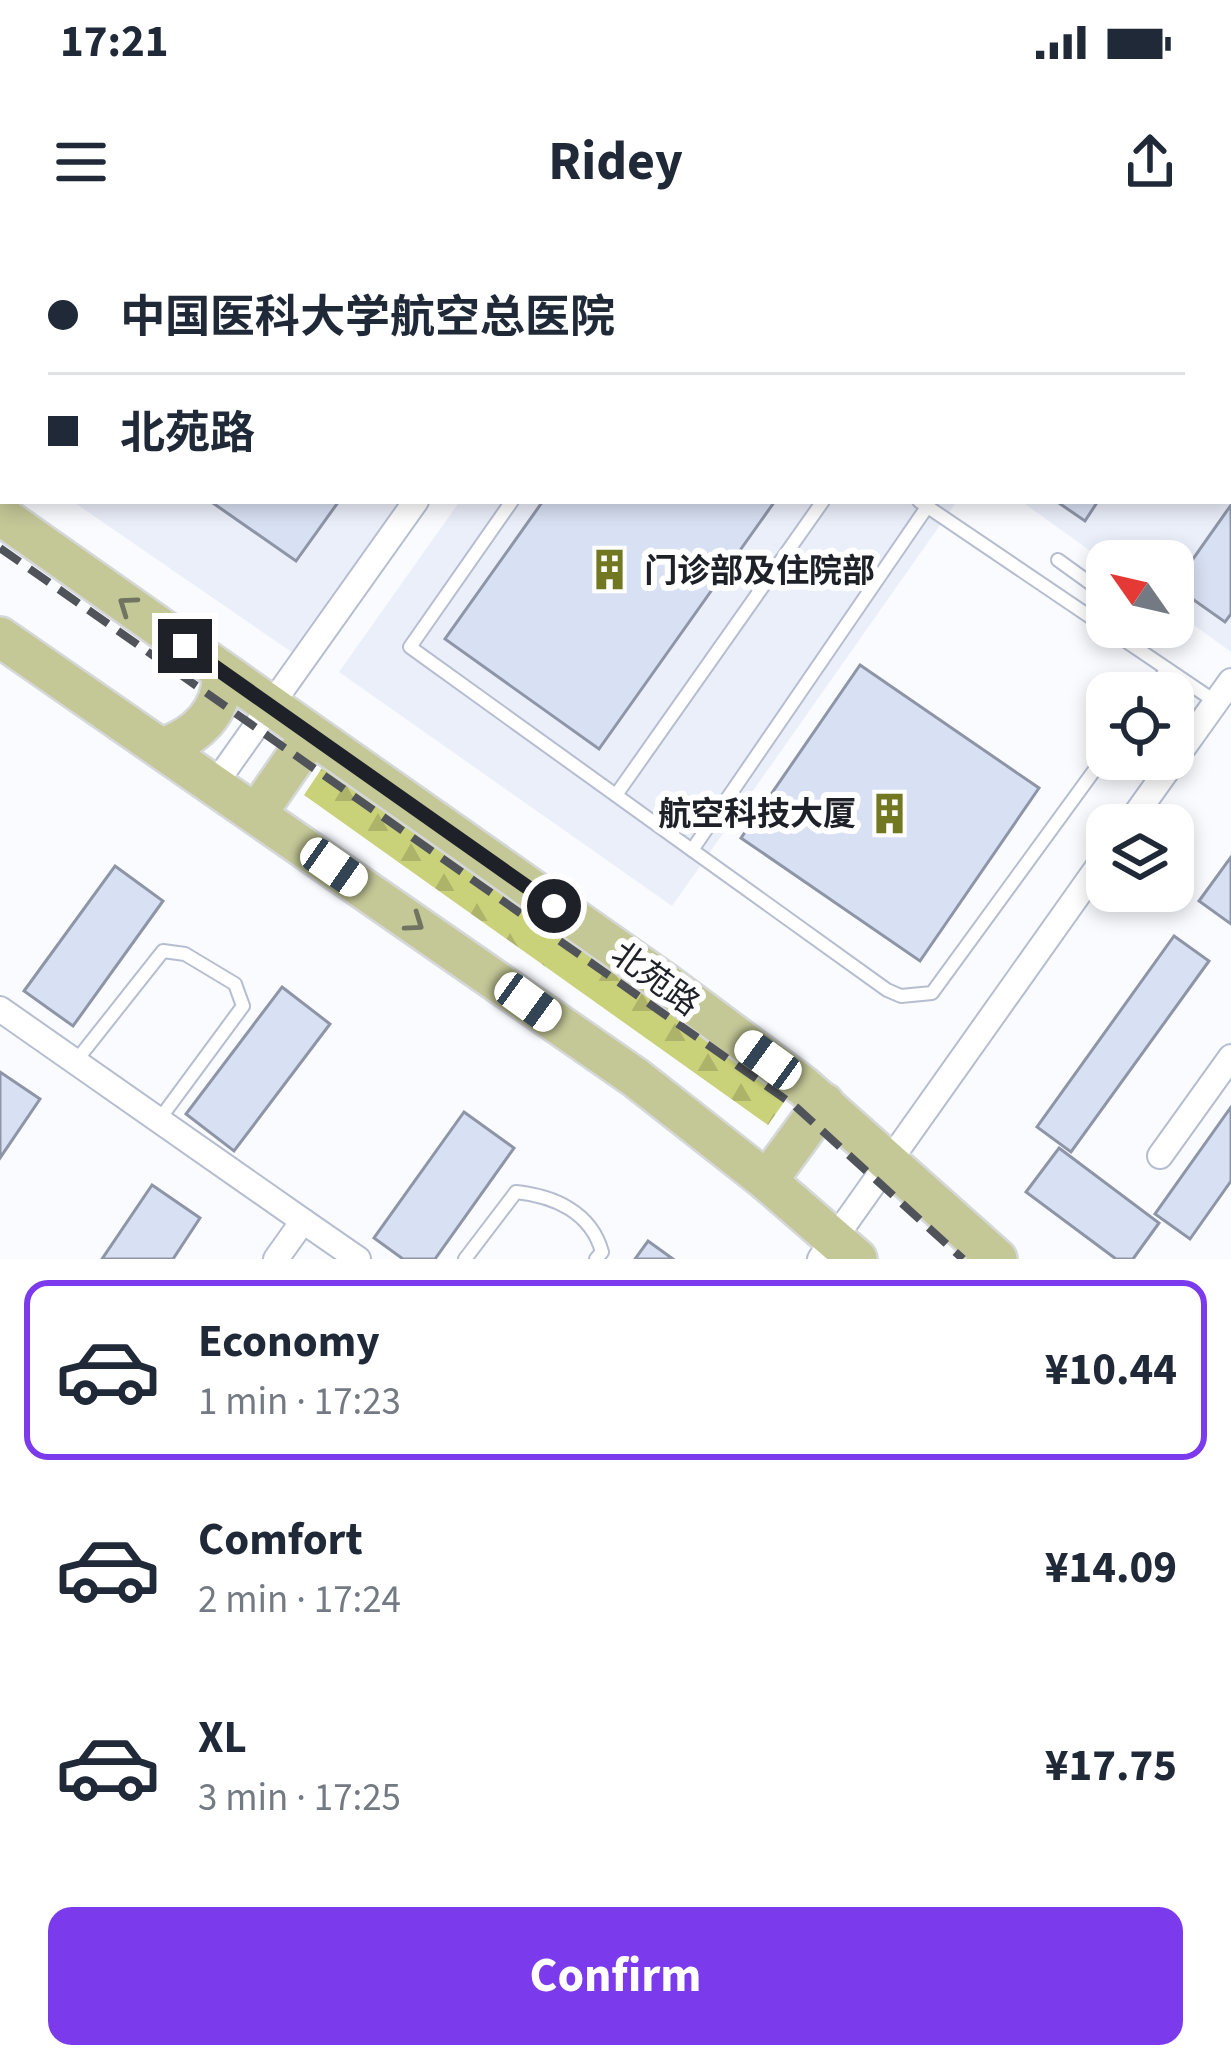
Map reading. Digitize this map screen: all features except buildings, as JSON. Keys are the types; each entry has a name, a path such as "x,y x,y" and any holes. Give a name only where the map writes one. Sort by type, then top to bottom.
{"main road":[{"name":"北苑路","path":"0,515 662,981 824,1103 888,1160 976,1252"},
{"path":"0,638 636,1078 767,1181 837,1252"},
{"path":"162,748 189,740 203,723 223,694 222,673"},
{"path":"257,813 311,736"},
{"path":"767,1181 824,1103"}],"street":[{"path":"215,784 414,504"},
{"path":"1143,804 1231,681"},
{"path":"837,1252 888,1160 1086,883"},
{"path":"0,1009 358,1259"},
{"path":"1160,1156 1231,1057"},
{"path":"276,1259 303,1221"}],"lane":[{"path":"510,504 410,647 887,990 901,996 932,993 942,985 1088,780"},
{"path":"616,795 821,504"},
{"path":"692,850 923,504 1086,615"},
{"path":"1058,560 1086,580"},
{"path":"1135,648 1216,702"},
{"path":"75,1061 163,951 185,954 236,984 243,1006 159,1120"},
{"path":"465,1259 516,1192 550,1196 596,1230 602,1252 596,1259"}],"shaded area":[{"path":"76,504 397,504 293,653"},
{"path":"458,504 955,504 672,906 339,672"},
{"path":"1025,504 1231,504 1231,652 1194,625 1194,540 1086,540 1086,548"}],"green space":[{"path":"322,768 789,1095 768,1125 304,795"}],"railway":[{"path":"0,548 795,1106 963,1259"}],"place":[{"name":"门诊部及住院部","path":"610,570"},
{"name":"航空科技大厦","path":"890,813"}],"route":[{"path":"185,646 554,906"}]}
